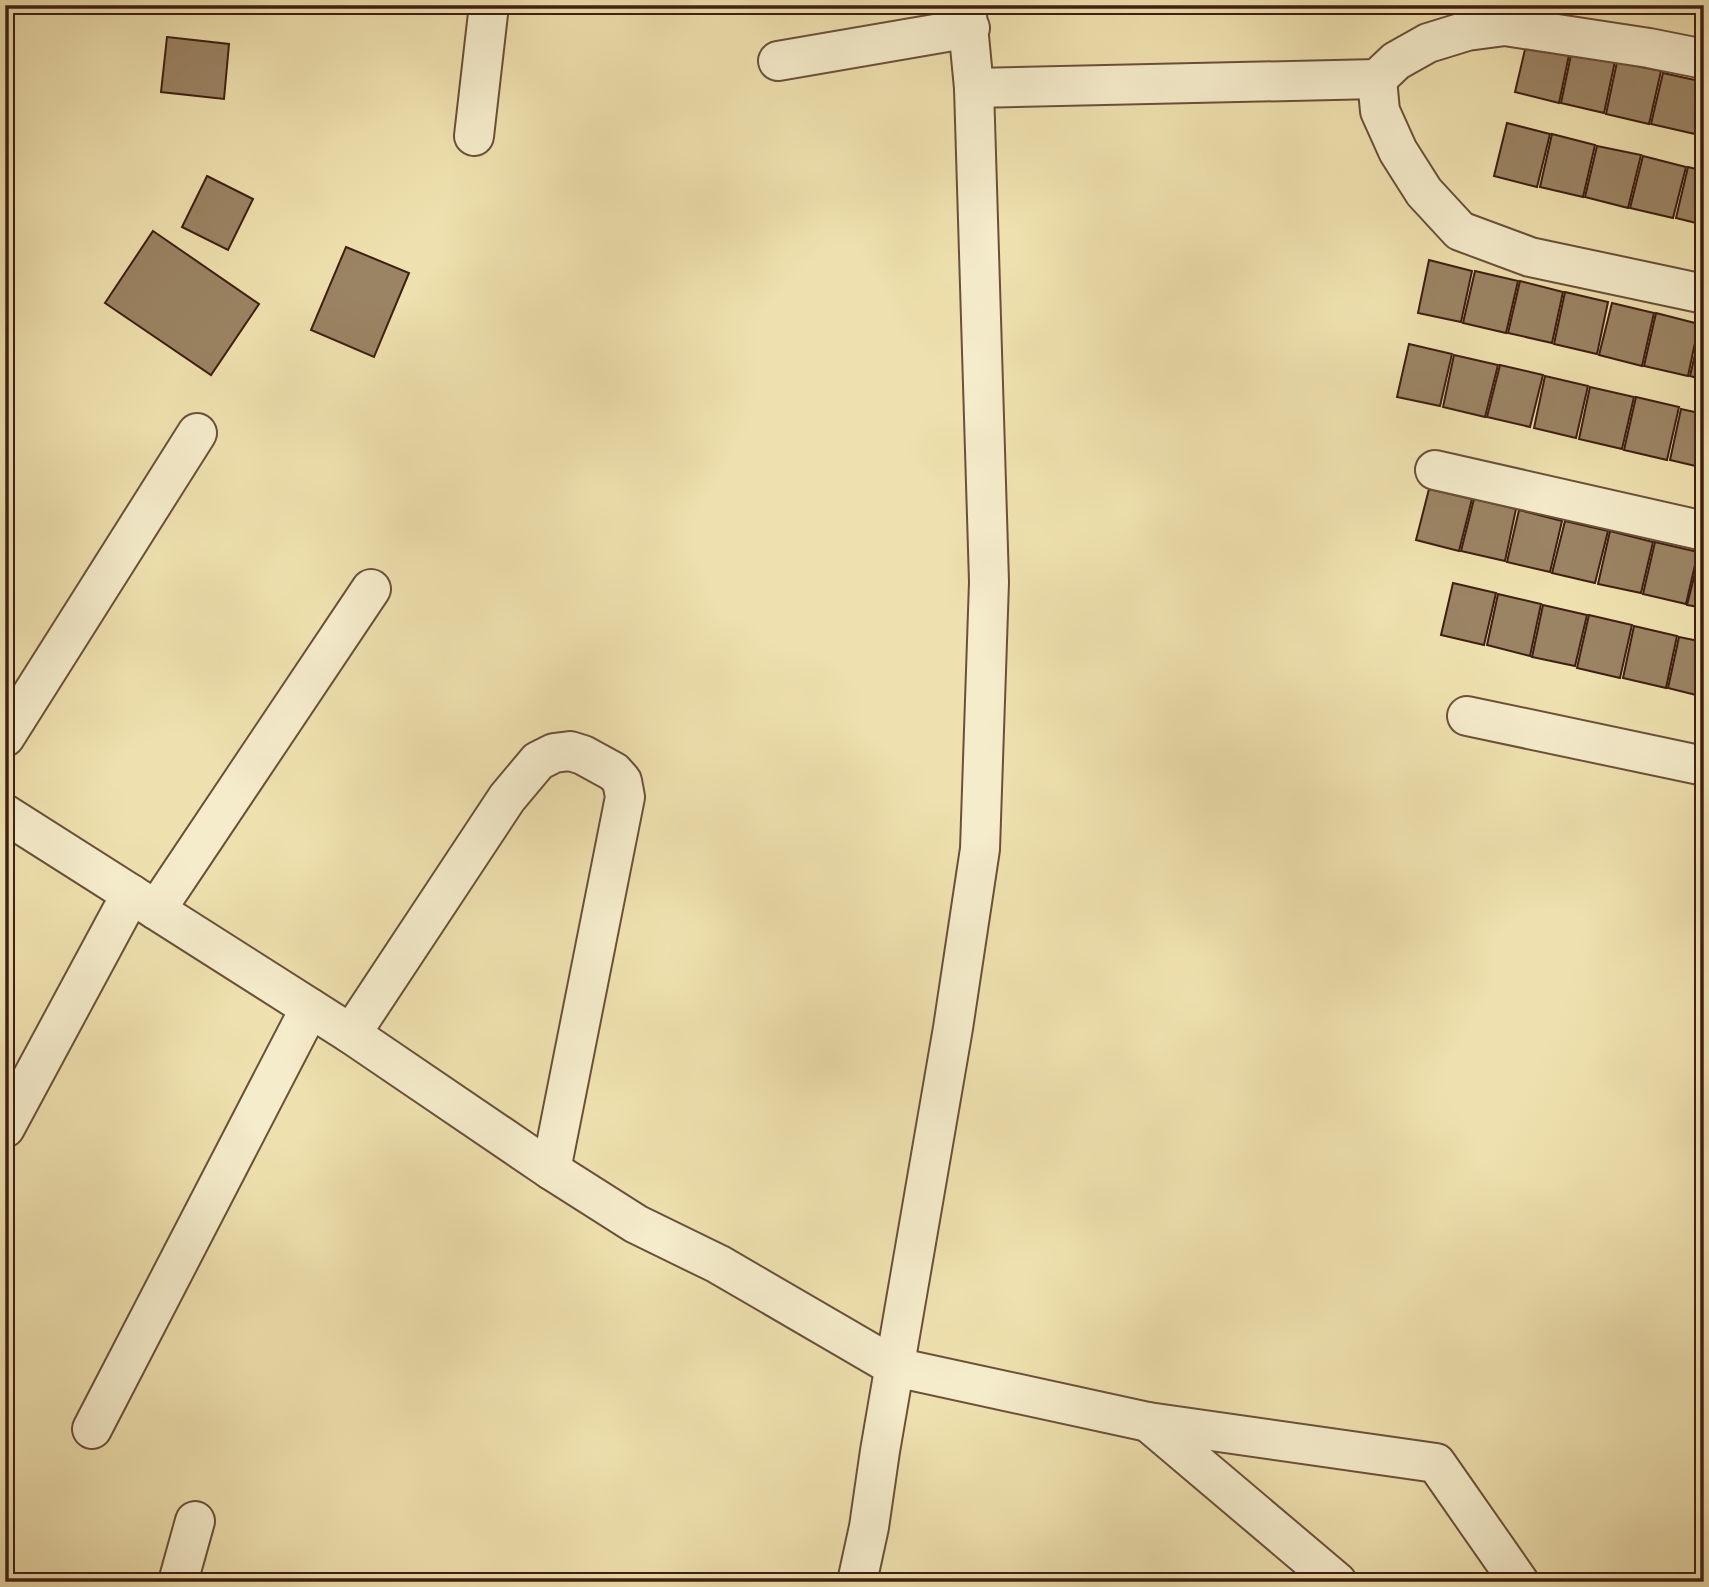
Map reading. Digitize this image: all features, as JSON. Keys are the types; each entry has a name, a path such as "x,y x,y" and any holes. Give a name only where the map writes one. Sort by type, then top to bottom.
{"street":[{"path":"474,136 489,5"},
{"path":"778,61 968,17 974,88 989,582 980,849 953,1028 869,1527 857,1582"},
{"path":"974,88 1377,79 1396,61 1428,43 1467,31 1505,26 1704,59"},
{"path":"1377,79 1380,111 1398,151 1424,192 1460,231 1530,257 1704,294"},
{"path":"5,737 197,433"},
{"path":"1435,470 1704,531"},
{"path":"5,1128 144,902 371,589"},
{"path":"1467,716 1704,766"},
{"path":"351,1034 508,798 538,761 554,753 570,751 614,772 622,781 625,797 551,1170"},
{"path":"5,814 351,1034 551,1170 636,1224 718,1264 895,1367 1148,1422 1436,1463 1519,1582"},
{"path":"92,1429 310,1008"},
{"path":"1148,1422 1337,1582"},
{"path":"177,1582 195,1521"}],"building":[{"path":"167,37 229,44 224,99 161,92"},
{"path":"1527,41 1570,50 1559,103 1515,92"},
{"path":"1572,50 1615,61 1604,113 1561,103"},
{"path":"1617,62 1661,71 1649,124 1606,114"},
{"path":"1663,73 1704,82 1695,134 1651,124"},
{"path":"1507,123 1550,134 1537,187 1494,176"},
{"path":"1552,134 1595,145 1583,197 1540,187"},
{"path":"1597,146 1641,155 1628,208 1585,197"},
{"path":"1643,156 1686,167 1673,218 1630,208"},
{"path":"1688,167 1704,171 1704,225 1676,218"},
{"path":"207,176 253,199 228,250 182,227"},
{"path":"153,231 259,304 211,375 105,303"},
{"path":"346,247 409,273 374,357 311,330"},
{"path":"1429,260 1472,271 1461,322 1418,313"},
{"path":"1475,271 1518,281 1506,333 1463,323"},
{"path":"1520,281 1563,292 1552,343 1508,333"},
{"path":"1565,292 1608,302 1597,354 1554,344"},
{"path":"1612,303 1654,313 1642,366 1599,355"},
{"path":"1656,313 1699,324 1688,376 1644,366"},
{"path":"1704,324 1704,380 1690,376"},
{"path":"1409,344 1452,354 1440,406 1397,397"},
{"path":"1454,355 1498,365 1485,417 1443,407"},
{"path":"1500,365 1543,375 1530,427 1487,417"},
{"path":"1545,376 1588,386 1576,438 1534,428"},
{"path":"1590,387 1634,397 1622,449 1579,439"},
{"path":"1636,397 1679,407 1667,460 1624,450"},
{"path":"1681,409 1704,414 1704,468 1670,460"},
{"path":"1429,489 1472,499 1459,551 1416,540"},
{"path":"1474,499 1516,509 1505,561 1461,551"},
{"path":"1519,510 1562,521 1550,572 1507,562"},
{"path":"1565,521 1608,531 1595,583 1552,573"},
{"path":"1610,531 1653,542 1641,593 1598,584"},
{"path":"1655,542 1698,552 1686,604 1643,594"},
{"path":"1700,553 1704,554 1704,608 1687,605"},
{"path":"1453,583 1496,593 1484,645 1441,635"},
{"path":"1498,594 1541,604 1530,656 1487,645"},
{"path":"1543,605 1587,615 1575,666 1532,657"},
{"path":"1589,615 1632,625 1620,678 1577,668"},
{"path":"1634,626 1677,636 1666,688 1623,678"},
{"path":"1679,637 1704,642 1704,697 1668,688"}]}
